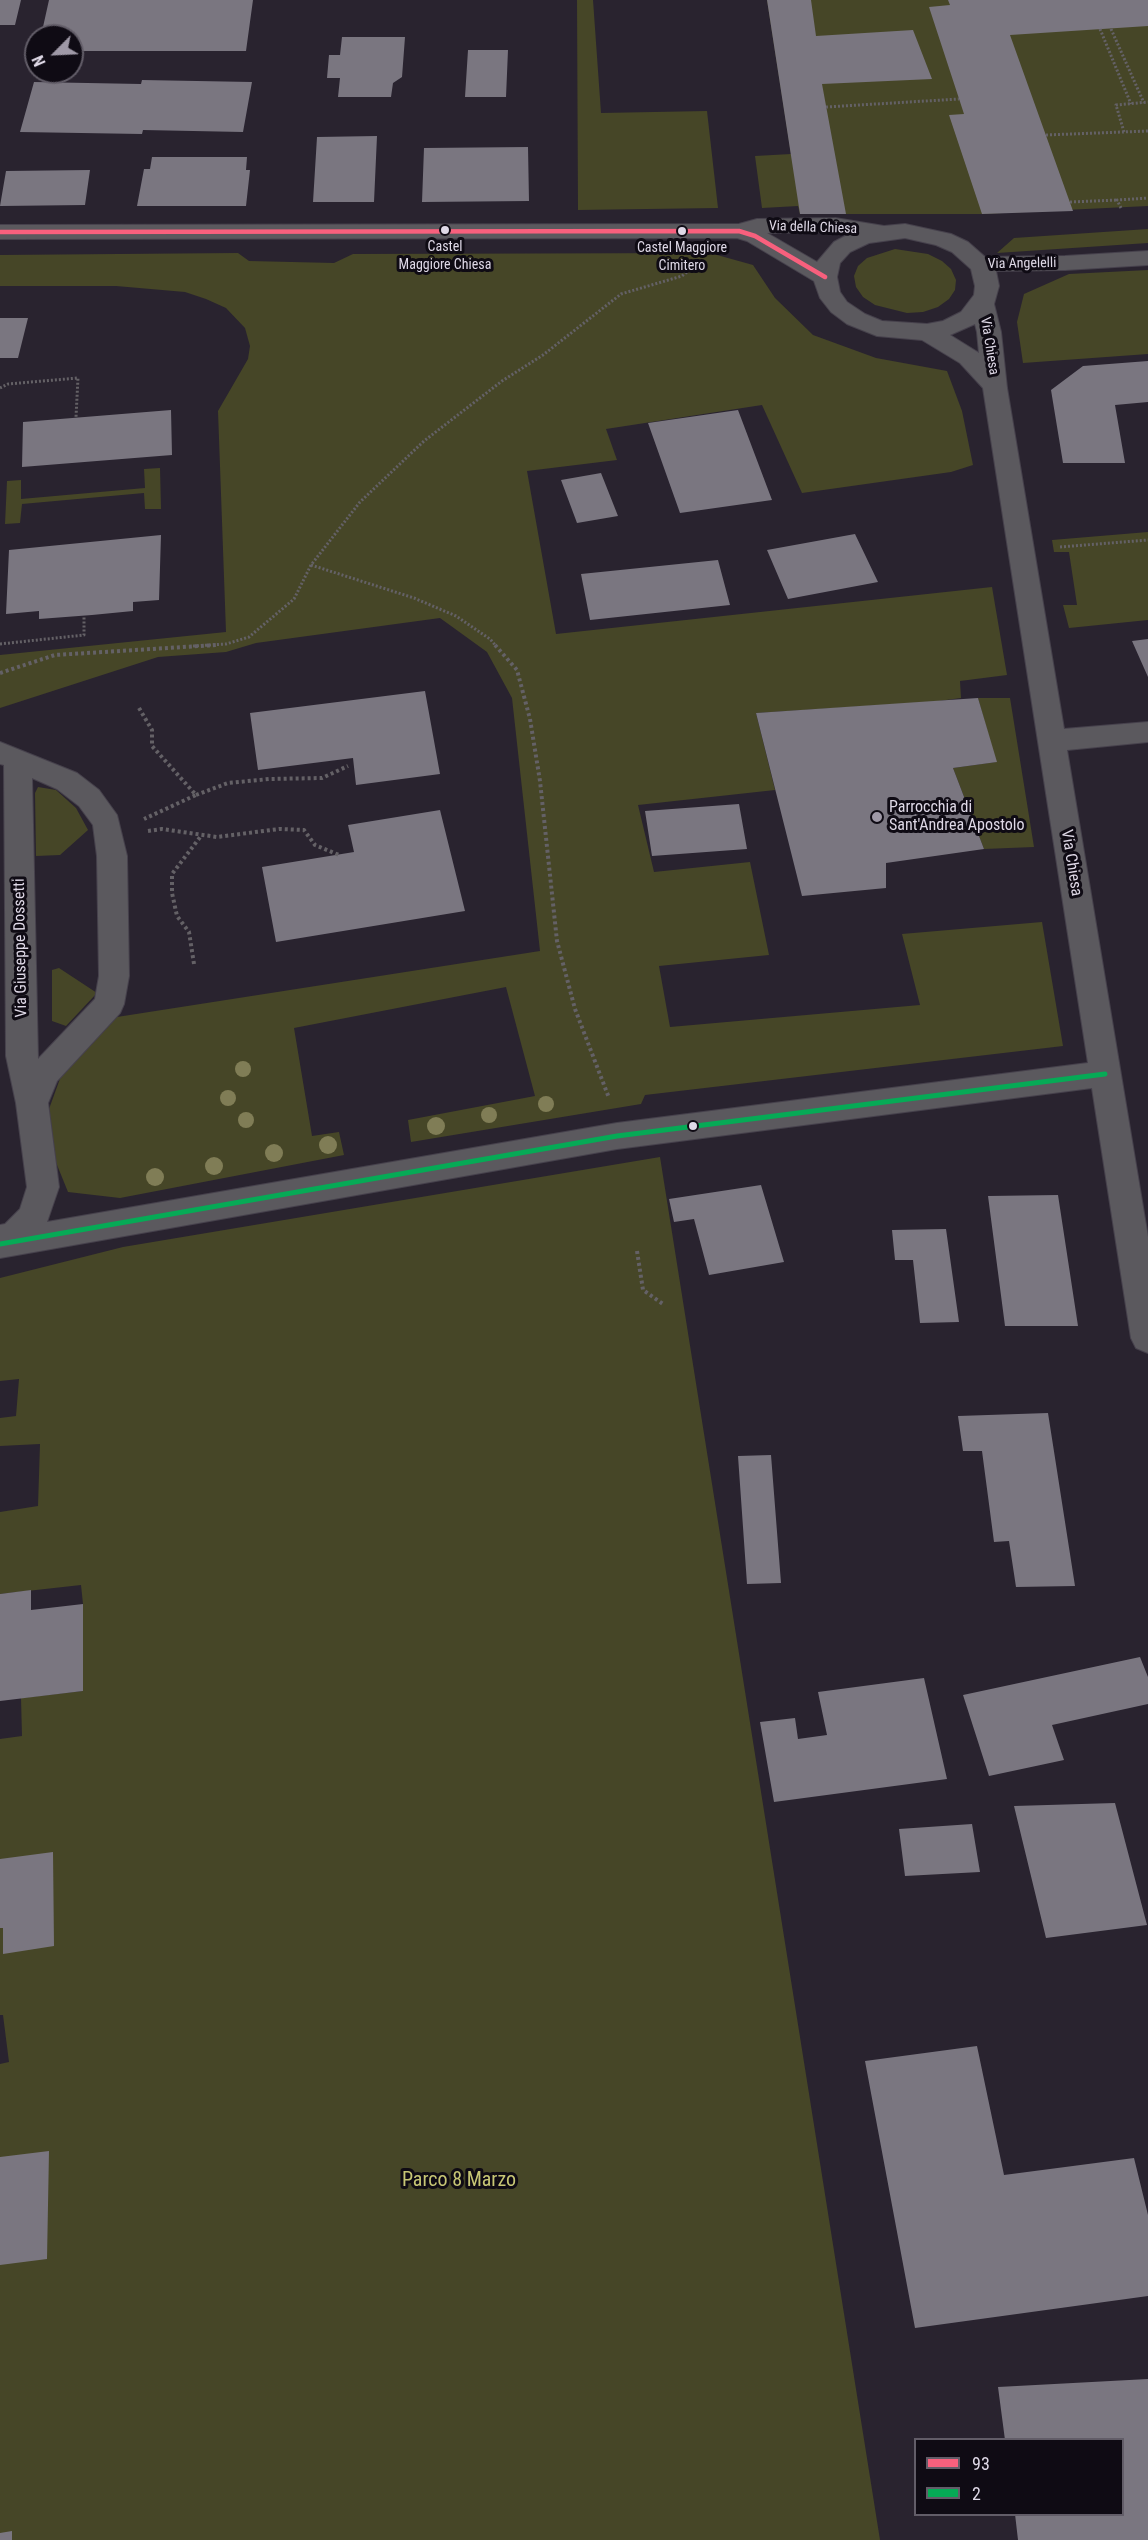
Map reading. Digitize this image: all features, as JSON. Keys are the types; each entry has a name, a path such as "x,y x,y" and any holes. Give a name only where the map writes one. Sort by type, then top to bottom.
{"street":[{"name":"Via della Chiesa","path":"0,232 739,231 757,226 835,225 887,232"},
{"name":"Via della Chiesa","path":"739,231 755,236 825,277"},
{"path":"887,232 924,234 960,247 983,285 970,317 950,327 927,332 902,332 877,328 856,319 839,307 828,293 825,277 829,261 842,247 862,237 887,232"},
{"name":"Via Angelelli","path":"983,285 1065,263 1148,258"},
{"name":"Via Chiesa","path":"983,285 995,388 1148,1338"},
{"name":"Via Chiesa","path":"927,332 969,357 990,379 995,388"},
{"path":"1051,741 1148,732"},
{"name":"Via Giuseppe Dossetti","path":"3,1240 34,1216 43,1187 32,1103 22,1056 18,792 9,756"},
{"name":"Via Giuseppe Dossetti","path":"9,756 67,781 89,798 107,825 112,856 114,984 109,1004 44,1074 32,1103"},
{"name":"Via Giuseppe Dossetti","path":"0,826 8,817 18,792"},
{"path":"3,1240 617,1137 1106,1074"}],"path":[{"path":"1100,29 1131,104"},
{"path":"1111,29 1146,103 1116,105 1124,132"},
{"path":"826,107 958,99"},
{"path":"1046,135 1148,132"},
{"path":"1070,202 1148,198"},
{"path":"1117,200 1121,208"},
{"path":"0,673 55,655 226,644 249,637 294,599 311,565 360,502 424,441 502,381 543,355 621,294 682,276 696,267 699,257"},
{"path":"0,388 8,384 78,378 76,417"},
{"path":"1056,548 1148,540"},
{"path":"311,565 414,598 456,616 490,639 517,669 530,719 540,781 556,941 575,1009 611,1102"},
{"path":"0,644 84,635 84,616"},
{"path":"139,708 152,730 152,746 196,795"},
{"path":"149,818 196,795 228,783 268,779 322,778 348,766"},
{"path":"152,830 162,829 217,837 279,829 304,830 315,845 339,855"},
{"path":"194,964 189,932 177,916 172,892 172,874 202,835"},
{"path":"637,1251 643,1290 663,1304"}],"green space":[{"path":"577,0 593,0 601,113 707,111 718,208 578,210"},
{"path":"767,0 1148,0 1148,206 982,214 800,214 798,206 762,208 755,156 791,154"},
{"path":"1148,229 1148,243 997,253 1014,238"},
{"path":"895,249 928,254 951,269 956,280 955,290 949,299 938,307 923,312 907,313 875,305 863,297 856,287 854,276 858,266 867,258"},
{"path":"238,253 249,261 334,263 353,254 710,253 753,265 775,298 813,335 876,358 947,371 962,411 973,465 951,472 802,493 762,405 606,429 617,460 527,471 556,634 992,587 1007,675 960,681 961,698 931,702 756,713 775,790 638,805 654,872 750,862 769,955 659,966 670,1027 920,1005 902,934 1042,922 1063,1046 645,1095 641,1104 411,1142 408,1120 535,1096 506,987 294,1028 312,1136 339,1132 344,1155 120,1198 68,1192 53,1155 49,1109 61,1076 117,1017 540,951 512,698 487,652 440,618 256,643 226,652 158,657 0,708 0,655 226,632 218,411 248,359 250,346 245,328 226,308 185,292 116,286 0,286 0,255"},
{"path":"1148,270 1148,354 1023,363 1017,322 1024,294 1069,274"},
{"path":"160,468 161,509 145,509 144,493 22,504 20,523 5,524 7,481 21,480 21,499 145,488 144,469"},
{"path":"1148,532 1148,620 1069,628 1063,605 1077,605 1069,552 1054,552 1052,540"},
{"path":"978,698 1010,698 1034,847 984,849 953,768 996,762"},
{"path":"38,787 56,790 76,808 88,830 60,855 36,856 35,793"},
{"path":"59,968 97,993 66,1026 52,1021 52,970"},
{"name":"Parco 8 Marzo","path":"660,1157 880,2540 0,2540 0,2064 9,2062 3,2015 0,2015 0,1739 22,1736 21,1698 83,1691 83,1604 81,1585 0,1594 0,1512 38,1506 40,1444 0,1446 0,1418 16,1416 19,1379 0,1381 0,1278 123,1247"}],"building":[{"path":"0,0 21,0 15,25 0,25"},
{"path":"49,0 253,0 246,51 84,51 84,24 44,24"},
{"path":"767,0 811,0 816,36 913,30 932,79 822,84 846,214 800,214"},
{"path":"948,0 1148,0 1148,26 1010,35 1073,211 982,214 949,115 964,114 929,7 950,5"},
{"path":"342,37 405,37 402,77 393,83 391,97 338,97 340,78 327,78 329,55 340,55"},
{"path":"468,50 508,50 506,97 465,97"},
{"path":"142,80 252,82 243,132 143,130 142,134 20,132 33,84 141,84"},
{"path":"377,136 374,202 313,202 317,137"},
{"path":"528,147 529,201 422,202 424,148"},
{"path":"152,157 247,157 246,170 250,170 246,206 137,206 144,169 150,169"},
{"path":"90,170 85,205 0,206 6,171"},
{"path":"0,318 28,318 18,358 0,358"},
{"path":"1148,361 1148,402 1115,405 1125,463 1063,463 1051,390 1083,366"},
{"path":"171,410 172,455 22,467 23,422"},
{"path":"738,410 772,500 680,513 648,423"},
{"path":"601,473 618,516 577,523 561,480"},
{"path":"855,534 878,582 788,599 767,550"},
{"path":"161,535 159,600 133,602 133,611 92,615 39,619 39,611 6,614 9,550"},
{"path":"718,560 730,605 590,620 581,574"},
{"path":"1148,639 1148,677 1132,641"},
{"path":"425,691 440,774 356,785 353,758 258,770 250,713"},
{"name":"Parrocchia di Sant'Andrea Apostolo","path":"978,698 997,762 953,768 984,849 886,863 886,888 802,896 756,713"},
{"path":"739,804 747,849 652,856 645,811"},
{"path":"440,810 465,911 276,942 262,867 354,852 348,825"},
{"path":"761,1185 784,1262 709,1275 694,1219 674,1222 669,1199"},
{"path":"1058,1195 1078,1326 1005,1326 988,1196"},
{"path":"946,1229 959,1322 920,1323 913,1260 895,1260 892,1230"},
{"path":"1048,1413 1075,1586 1016,1587 1009,1541 994,1542 982,1451 963,1451 958,1416"},
{"path":"771,1455 781,1583 747,1584 738,1456"},
{"path":"31,1590 31,1610 83,1604 83,1691 0,1701 0,1594"},
{"path":"1140,1657 1148,1677 1148,1704 1052,1725 1064,1760 989,1776 963,1695"},
{"path":"924,1678 947,1779 774,1802 760,1722 795,1718 798,1739 827,1735 818,1692"},
{"path":"1115,1803 1147,1925 1046,1938 1014,1806"},
{"path":"972,1824 980,1872 905,1876 899,1829"},
{"path":"53,1852 54,1946 3,1954 3,1928 0,1928 0,1859"},
{"path":"977,2046 1004,2175 1134,2158 1148,2215 1148,2296 915,2328 865,2061"},
{"path":"49,2151 47,2259 0,2265 0,2157"},
{"path":"1148,2379 1148,2540 1018,2540 1015,2516 1124,2516 1124,2438 1005,2438 998,2387"},
{"path":"12,2531 12,2540 0,2540 0,2533"}],"transit line":[{"name":"93","path":"0,232 739,231 755,236 825,277"},
{"name":"2","path":"0,1244 617,1136 1105,1074"}],"place":[{"name":"Castel Maggiore Chiesa","path":"445,230"},
{"name":"Castel Maggiore Cimitero","path":"682,231"},
{"name":"Parrocchia di Sant'Andrea Apostolo","path":"877,817"}]}
